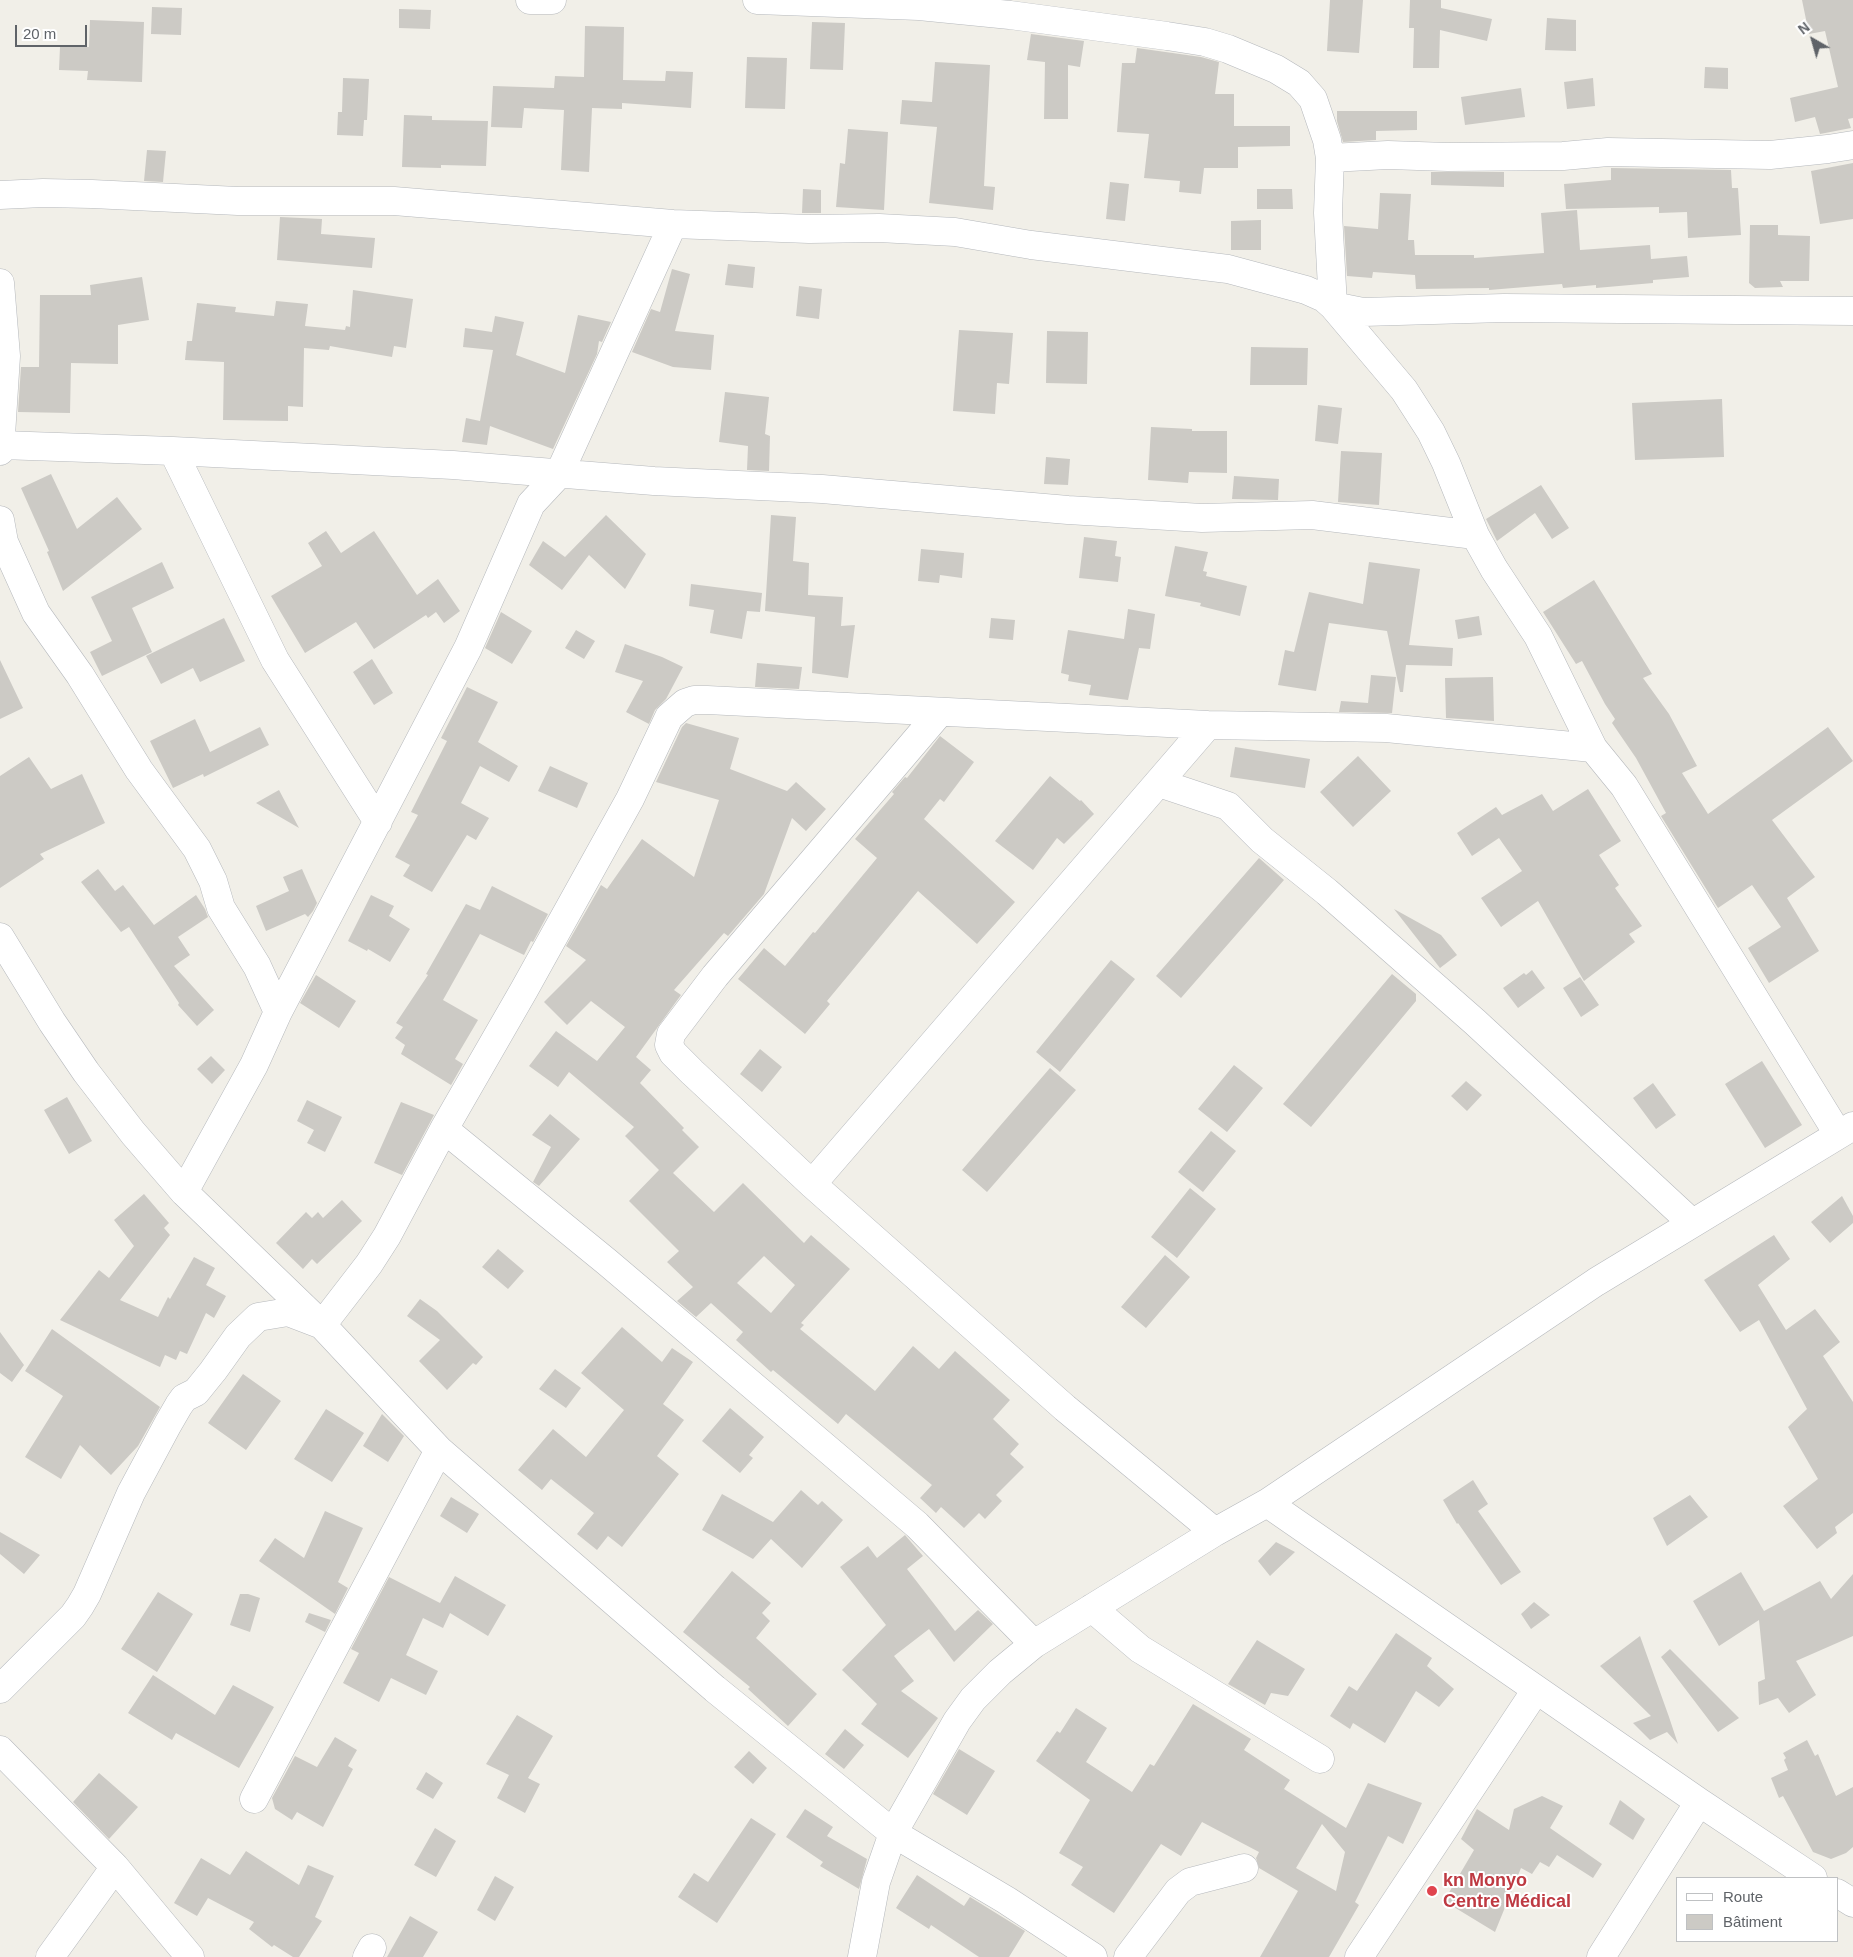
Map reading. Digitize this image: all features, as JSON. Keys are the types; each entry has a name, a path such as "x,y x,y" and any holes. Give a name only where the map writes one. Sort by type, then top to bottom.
{"street":[{"path":"530,0 552,0"},
{"path":"757,0 862,3 971,11 1205,42 1228,49 1276,69 1298,83 1313,99 1327,140 1330,158 1328,213 1333,306"},
{"path":"1330,158 1388,155 1448,157 1563,156 1608,152 1770,155 1853,145"},
{"path":"0,195 43,193 238,201 394,201 673,224 808,230 879,228 955,232 1030,245 1228,269 1306,290 1324,298 1333,306 1404,390 1431,432 1446,463 1475,535 1494,569 1538,636 1594,748 1624,786 1846,1130 1596,1282 1267,1503 1214,1532 1034,1644 1000,1672 973,1699 957,1721 893,1834 876,1882 862,1957"},
{"path":"184,1192 254,1065 278,1012 468,648 531,504 559,474 673,224"},
{"path":"0,282 6,356 0,448 173,451 453,465 559,474 822,489 1068,510 1202,518 1312,514 1475,535"},
{"path":"1333,306 1363,312 1504,308 1853,311"},
{"path":"173,451 275,660 378,822"},
{"path":"0,520 4,542 36,613 80,674 139,770 197,849 213,881 221,908 257,966 278,1012"},
{"path":"322,1325 369,1264 382,1243 625,808 669,717 685,703 694,700 707,700 1208,725 1386,728 1594,748"},
{"path":"940,712 715,976 670,1034 670,1044 673,1053 812,1184 1064,1408 1214,1532"},
{"path":"812,1184 1160,783 1208,725"},
{"path":"1160,783 1228,806 1262,840 1326,892 1475,1022 1692,1224"},
{"path":"0,937 52,1022 86,1072 133,1132 184,1192 322,1325 440,1450 714,1689 893,1834 1006,1900 1093,1957"},
{"path":"444,1129 607,1262 917,1525 1034,1644"},
{"path":"0,1689 73,1616 80,1606 88,1594 131,1493 179,1405 184,1398 196,1392 238,1336 258,1317 288,1312 322,1325"},
{"path":"254,1799 440,1450"},
{"path":"1267,1503 1699,1802 1812,1877"},
{"path":"1092,1608 1140,1649 1320,1759"},
{"path":"1359,1957 1536,1690"},
{"path":"0,1750 115,1867 190,1957"},
{"path":"1601,1957 1699,1802"},
{"path":"50,1957 115,1867"},
{"path":"1128,1957 1178,1891 1190,1882 1244,1868"},
{"path":"1838,1894 1853,1903"}],"building":[{"path":"1330,0 1363,0 1359,53 1327,51"},
{"path":"1410,0 1441,0 1441,8 1492,19 1487,41 1440,30 1439,68 1413,68 1414,28 1409,28"},
{"path":"1802,0 1853,0 1853,118 1848,119 1851,128 1820,134 1815,117 1795,122 1790,98 1838,87 1825,31 1809,34"},
{"path":"152,7 182,8 181,35 151,34"},
{"path":"399,9 431,10 430,29 399,28"},
{"path":"1547,18 1576,20 1576,51 1545,50"},
{"path":"90,20 144,22 142,82 87,80 88,71 59,70 60,47 89,47"},
{"path":"812,22 845,23 843,70 810,69"},
{"path":"585,26 624,27 623,80 665,81 666,71 693,72 691,108 622,103 622,109 592,108 589,172 561,170 564,110 524,108 522,128 491,127 493,86 554,88 555,76 584,77"},
{"path":"1031,34 1084,41 1080,67 1068,65 1068,119 1044,119 1045,62 1027,60"},
{"path":"1137,48 1201,57 1219,62 1215,94 1234,94 1234,126 1290,126 1290,146 1238,147 1238,168 1204,168 1201,194 1179,192 1180,181 1144,178 1149,134 1117,132 1122,63 1135,63"},
{"path":"747,57 787,58 785,109 745,108"},
{"path":"935,62 990,65 984,186 995,187 993,210 929,203 937,127 900,124 902,100 932,102"},
{"path":"1705,67 1728,68 1728,89 1704,88"},
{"path":"343,78 369,79 367,120 364,120 363,136 337,135 338,112 342,112"},
{"path":"1593,78 1595,106 1567,109 1564,82"},
{"path":"1521,88 1525,117 1465,125 1461,97"},
{"path":"1337,111 1417,111 1417,130 1376,131 1376,140 1343,142 1337,121"},
{"path":"404,115 432,116 432,120 488,121 486,166 441,165 441,168 402,167"},
{"path":"848,129 888,132 884,210 836,207 840,163 845,164"},
{"path":"147,150 166,151 163,182 144,181"},
{"path":"1853,163 1853,219 1820,224 1811,171"},
{"path":"1611,168 1731,170 1732,188 1738,188 1741,235 1688,238 1687,212 1659,213 1659,207 1566,209 1564,184 1611,180"},
{"path":"1431,172 1504,172 1504,187 1431,185"},
{"path":"1110,182 1129,184 1125,221 1106,219"},
{"path":"803,189 821,190 821,213 802,213"},
{"path":"1257,189 1292,189 1293,209 1257,209"},
{"path":"1380,193 1411,194 1408,240 1414,240 1415,255 1474,255 1474,258 1544,253 1541,213 1577,210 1580,250 1650,245 1651,259 1687,256 1689,277 1653,280 1653,283 1596,288 1596,285 1563,288 1562,284 1489,290 1489,288 1416,289 1415,275 1373,272 1372,278 1347,276 1344,226 1378,229"},
{"path":"280,217 322,219 321,234 375,238 372,268 277,260"},
{"path":"1261,220 1261,250 1231,250 1231,221"},
{"path":"1750,225 1778,225 1778,235 1810,236 1809,281 1780,281 1783,287 1755,288 1749,283"},
{"path":"728,264 755,267 753,288 725,285"},
{"path":"672,269 690,274 675,331 714,335 711,370 673,367 632,352 651,309 660,312"},
{"path":"142,277 149,320 118,325 118,364 71,363 70,413 18,412 21,367 39,367 40,295 91,295 90,285"},
{"path":"799,286 822,289 819,319 796,316"},
{"path":"353,290 413,299 406,348 394,346 392,357 330,346 329,350 304,348 303,407 288,406 288,421 223,420 224,362 185,360 187,341 192,341 197,303 236,307 235,312 274,316 276,301 308,304 305,326 345,330 346,326 350,327"},
{"path":"578,315 611,322 602,342 599,341 597,354 553,449 490,426 487,445 462,442 466,418 480,421 493,350 463,347 465,328 492,332 495,316 524,322 516,355 565,373"},
{"path":"959,330 1013,333 1009,384 997,383 995,414 953,411"},
{"path":"1047,331 1088,332 1087,384 1046,383"},
{"path":"1251,347 1308,348 1307,385 1250,385"},
{"path":"725,392 769,397 765,434 770,436 769,471 747,470 748,446 719,442"},
{"path":"1722,399 1724,457 1635,460 1632,403"},
{"path":"1318,405 1342,408 1338,444 1315,441"},
{"path":"1151,427 1192,429 1192,431 1227,431 1227,473 1189,472 1188,483 1148,480"},
{"path":"1341,451 1382,453 1379,505 1338,502"},
{"path":"1046,457 1070,459 1068,485 1044,484"},
{"path":"51,474 77,529 117,497 142,529 63,591 47,552 49,551 21,488"},
{"path":"1234,476 1279,479 1278,500 1232,499"},
{"path":"1541,485 1569,528 1552,539 1535,513 1497,541 1486,519"},
{"path":"606,515 646,554 625,589 589,555 562,590 529,565 543,541 565,557"},
{"path":"771,515 796,517 793,561 809,563 808,595 843,597 841,626 855,625 848,678 812,673 815,617 765,611"},
{"path":"326,531 341,553 374,531 417,595 438,579 460,611 444,623 436,612 428,618 426,615 374,649 356,622 305,653 271,596 322,566 308,543"},
{"path":"1084,537 1117,541 1115,556 1121,557 1118,582 1079,578"},
{"path":"1175,546 1208,552 1203,571 1207,572 1206,576 1247,586 1240,616 1200,606 1201,603 1165,596"},
{"path":"921,549 964,553 962,578 940,575 939,583 918,581"},
{"path":"162,562 174,588 132,608 152,652 102,676 90,652 112,641 91,597"},
{"path":"1369,562 1420,569 1409,645 1453,648 1452,666 1406,665 1403,692 1400,692 1387,631 1329,623 1316,691 1278,685 1285,650 1294,652 1309,592 1363,604"},
{"path":"1594,580 1652,674 1643,678 1669,714 1697,766 1682,773 1708,814 1828,727 1853,761 1772,820 1815,877 1787,898 1819,951 1769,983 1748,948 1781,927 1752,885 1718,908 1661,816 1666,813 1636,758 1612,723 1615,719 1582,661 1576,664 1543,612"},
{"path":"691,584 762,593 760,612 747,611 742,639 710,633 714,610 689,606"},
{"path":"1128,609 1155,614 1150,649 1139,648 1128,700 1089,695 1091,685 1068,681 1069,675 1061,673 1068,630 1124,639"},
{"path":"501,612 532,631 512,664 485,648"},
{"path":"1479,616 1482,635 1458,639 1455,620"},
{"path":"224,618 245,661 200,682 193,668 161,684 146,656"},
{"path":"991,618 1015,620 1013,640 989,638"},
{"path":"576,630 595,641 584,659 565,648"},
{"path":"625,644 662,657 683,667 666,699 655,710 649,724 626,712 643,681 615,672"},
{"path":"372,659 393,693 374,705 353,672"},
{"path":"0,660 23,708 0,719"},
{"path":"757,663 802,667 799,689 755,687"},
{"path":"1371,675 1396,677 1392,713 1339,712 1341,701 1368,703"},
{"path":"1493,677 1494,721 1446,718 1445,678"},
{"path":"467,687 498,702 478,742 518,766 509,782 480,766 461,803 489,818 476,840 467,835 432,892 403,876 410,865 395,857 418,815 411,812 447,741 441,738"},
{"path":"195,719 210,752 260,727 269,745 204,777 203,774 173,788 150,741"},
{"path":"686,723 739,738 730,769 787,791 796,782 826,809 806,831 792,818 764,894 728,936 724,933 674,990 681,995 636,1057 651,1070 640,1083 684,1128 682,1130 699,1147 673,1173 714,1212 743,1183 804,1243 811,1235 850,1269 801,1323 804,1325 800,1329 875,1391 913,1346 939,1369 955,1351 1010,1400 993,1419 1019,1444 1010,1454 1024,1467 996,1495 1002,1501 985,1519 979,1513 964,1528 941,1507 936,1513 920,1498 932,1485 846,1414 838,1424 773,1370 771,1372 736,1340 743,1332 711,1303 696,1317 677,1301 693,1287 667,1262 679,1251 629,1201 659,1170 625,1136 634,1127 569,1072 558,1087 529,1066 556,1031 597,1061 625,1027 591,1001 567,1025 544,1002 586,960 566,946 601,885 607,889 642,839 694,877 719,800 656,782 682,727","holes":["764,1256 795,1285 771,1313 737,1283"]},
{"path":"940,736 974,762 944,802 940,799 924,819 1015,902 977,944 918,891 827,1001 830,1004 805,1034 738,979 764,948 785,966 813,932 815,933 877,858 855,839"},
{"path":"1235,747 1310,759 1305,788 1230,777"},
{"path":"1358,756 1391,791 1353,827 1320,792"},
{"path":"29,757 51,789 82,774 105,823 40,854 44,859 0,888 0,776"},
{"path":"550,766 588,783 577,808 538,791"},
{"path":"1050,776 1081,800 1094,814 1064,844 1057,838 1033,870 995,841"},
{"path":"1588,789 1621,841 1599,855 1619,885 1615,888 1642,926 1629,934 1635,942 1584,981 1538,901 1501,927 1481,898 1522,871 1499,838 1472,856 1457,833 1496,807 1502,815 1542,794 1553,811"},
{"path":"279,790 299,828 256,803"},
{"path":"1259,858 1284,880 1181,998 1156,976"},
{"path":"98,869 115,891 123,885 154,925 196,895 205,909 208,917 178,937 190,955 174,966 214,1010 197,1026 178,1005 179,1003 129,927 121,932 81,882"},
{"path":"302,869 317,903 313,911 308,917 305,914 266,931 256,906 289,891 283,877"},
{"path":"492,886 548,914 524,955 480,934 443,1000 478,1020 455,1059 463,1064 451,1085 401,1054 405,1045 395,1038 403,1027 396,1023 428,975 426,974 466,904 480,910"},
{"path":"371,895 394,906 389,916 410,929 390,962 368,949 367,951 348,941"},
{"path":"1394,909 1441,935 1457,955 1440,968"},
{"path":"1111,960 1135,979 1060,1072 1036,1052"},
{"path":"1532,970 1545,988 1518,1008 1503,988 1524,973 1526,975"},
{"path":"1392,974 1416,994 1416,1001 1311,1127 1283,1104"},
{"path":"316,975 356,1001 339,1028 300,1003"},
{"path":"1580,977 1599,1005 1581,1017 1563,988"},
{"path":"760,1049 782,1067 762,1092 740,1074"},
{"path":"211,1056 225,1070 212,1084 197,1069"},
{"path":"1762,1061 1802,1125 1765,1148 1725,1084"},
{"path":"1234,1065 1263,1088 1227,1132 1198,1109"},
{"path":"1050,1068 1076,1090 987,1192 962,1170"},
{"path":"1466,1081 1482,1095 1467,1111 1451,1096"},
{"path":"1653,1083 1676,1115 1656,1129 1633,1098"},
{"path":"67,1097 92,1141 69,1154 44,1110"},
{"path":"307,1100 342,1117 325,1152 307,1143 314,1130 297,1121"},
{"path":"401,1102 434,1115 402,1175 374,1163"},
{"path":"550,1114 580,1139 539,1186 533,1182 551,1147 532,1135"},
{"path":"1211,1131 1236,1151 1203,1192 1178,1172"},
{"path":"1190,1188 1216,1209 1177,1258 1151,1237"},
{"path":"144,1194 169,1223 164,1228 170,1235 120,1300 158,1317 168,1297 170,1299 194,1257 215,1268 206,1285 226,1296 214,1318 206,1313 187,1354 180,1351 176,1360 165,1355 160,1367 60,1320 99,1270 109,1278 134,1246 114,1220"},
{"path":"1842,1196 1853,1216 1853,1223 1830,1243 1811,1222"},
{"path":"342,1200 362,1221 317,1264 312,1259 303,1269 276,1243 306,1212 312,1218 318,1212 323,1218"},
{"path":"1774,1235 1790,1259 1758,1285 1786,1330 1815,1309 1840,1342 1823,1356 1853,1402 1853,1513 1835,1527 1837,1533 1817,1549 1783,1506 1818,1479 1788,1427 1807,1409 1759,1320 1740,1332 1704,1280"},
{"path":"498,1249 524,1271 508,1289 482,1267"},
{"path":"1165,1255 1190,1277 1146,1328 1121,1307"},
{"path":"420,1299 437,1311 483,1357 476,1365 473,1363 447,1390 419,1361 440,1340 407,1316"},
{"path":"622,1327 662,1362 672,1348 693,1362 663,1404 684,1420 657,1456 679,1474 622,1547 608,1536 597,1550 577,1534 594,1513 551,1479 542,1490 518,1470 553,1429 586,1457 624,1410 581,1373"},
{"path":"52,1329 160,1407 138,1446 111,1475 80,1445 61,1479 25,1457 63,1396 25,1371"},
{"path":"0,1332 24,1365 12,1382 0,1373"},
{"path":"555,1369 581,1388 566,1408 539,1389"},
{"path":"243,1374 281,1401 246,1450 208,1423"},
{"path":"730,1408 764,1437 749,1455 753,1458 740,1473 702,1441"},
{"path":"326,1409 364,1433 332,1482 294,1459"},
{"path":"382,1414 404,1436 388,1462 363,1446"},
{"path":"1473,1480 1488,1504 1478,1511 1521,1572 1501,1585 1457,1524 1443,1500"},
{"path":"801,1490 818,1505 822,1501 843,1520 802,1568 771,1539 753,1559 702,1530 722,1494 773,1522"},
{"path":"1690,1495 1708,1517 1667,1546 1653,1518"},
{"path":"451,1497 479,1514 467,1533 440,1516"},
{"path":"325,1511 363,1528 338,1582 348,1588 335,1614 259,1561 275,1538 304,1558"},
{"path":"0,1532 40,1555 24,1574 0,1554"},
{"path":"905,1535 923,1556 907,1569 955,1631 978,1610 993,1624 954,1662 929,1629 894,1656 914,1681 901,1691 938,1718 908,1758 861,1724 877,1704 842,1670 886,1625 840,1567 868,1546 877,1558"},
{"path":"1276,1542 1295,1552 1270,1576 1258,1561"},
{"path":"732,1571 771,1603 762,1613 770,1621 756,1638 817,1694 788,1726 748,1689 750,1687 683,1632"},
{"path":"1741,1572 1764,1611 1820,1581 1831,1599 1853,1574 1853,1636 1796,1661 1816,1695 1789,1713 1778,1698 1759,1705 1758,1682 1765,1679 1759,1620 1719,1646 1693,1601"},
{"path":"455,1576 506,1605 488,1636 450,1613 443,1628 423,1618 406,1655 438,1671 426,1695 391,1678 379,1702 343,1683 359,1653 351,1649 389,1577 440,1603"},
{"path":"158,1592 193,1614 157,1672 121,1649"},
{"path":"240,1594 248,1594 260,1598 250,1632 230,1625"},
{"path":"1534,1602 1550,1615 1531,1629 1521,1614"},
{"path":"309,1613 331,1620 325,1632 305,1622"},
{"path":"1396,1633 1432,1658 1427,1666 1454,1689 1439,1707 1416,1691 1385,1743 1353,1723 1350,1729 1330,1716 1349,1686 1357,1691"},
{"path":"1640,1636 1678,1744 1667,1732 1650,1740 1633,1723 1651,1716 1600,1666"},
{"path":"1257,1640 1305,1669 1288,1696 1271,1693 1265,1705 1228,1684"},
{"path":"1670,1649 1739,1718 1718,1732 1661,1657"},
{"path":"153,1675 215,1715 233,1685 274,1707 239,1768 176,1733 172,1740 128,1713"},
{"path":"1193,1704 1251,1739 1244,1750 1290,1780 1284,1789 1346,1828 1368,1783 1422,1803 1403,1844 1388,1836 1355,1902 1359,1905 1329,1957 1260,1957 1298,1891 1259,1868 1256,1858 1259,1852 1202,1822 1181,1856 1161,1844 1114,1913 1071,1885 1083,1867 1059,1853 1090,1800 1036,1761 1057,1731 1060,1733 1076,1708 1107,1728 1086,1762 1132,1792 1150,1764 1154,1766","holes":["1322,1824 1345,1852 1336,1891 1296,1868"]},
{"path":"517,1715 553,1736 528,1778 540,1784 525,1813 497,1798 509,1775 486,1764"},
{"path":"845,1729 864,1745 844,1769 825,1754"},
{"path":"335,1737 357,1750 348,1766 353,1769 323,1827 297,1812 292,1820 275,1809 272,1798 295,1756 317,1767"},
{"path":"1807,1740 1815,1756 1818,1754 1836,1796 1853,1787 1853,1847 1846,1853 1831,1859 1813,1852 1783,1796 1779,1798 1771,1778 1788,1770 1783,1753"},
{"path":"959,1749 995,1771 967,1815 933,1794"},
{"path":"749,1751 767,1768 753,1784 734,1767"},
{"path":"426,1772 443,1783 433,1799 416,1789"},
{"path":"99,1773 138,1807 109,1839 73,1802"},
{"path":"1542,1796 1563,1806 1550,1828 1602,1864 1593,1878 1557,1855 1549,1867 1540,1862 1532,1874 1521,1868 1495,1932 1444,1901 1474,1850 1461,1839 1477,1809 1509,1830 1514,1809"},
{"path":"1620,1800 1645,1819 1633,1840 1609,1824"},
{"path":"805,1809 833,1827 827,1836 867,1859 859,1889 820,1866 823,1862 786,1837"},
{"path":"751,1818 776,1834 717,1923 678,1897 694,1873 708,1882"},
{"path":"435,1828 456,1841 436,1877 414,1865"},
{"path":"246,1851 299,1885 308,1865 334,1876 315,1917 322,1921 299,1957 293,1957 274,1945 272,1947 249,1929 254,1922 208,1898 197,1916 174,1903 201,1858 230,1875"},
{"path":"917,1875 964,1906 970,1897 1025,1931 1009,1957 979,1957 931,1925 929,1929 896,1908"},
{"path":"495,1876 514,1887 495,1921 477,1910"},
{"path":"410,1916 438,1932 423,1957 387,1957"}],"place":[{"name":"kn Monyo Centre Médical","path":"1432,1891"}]}
